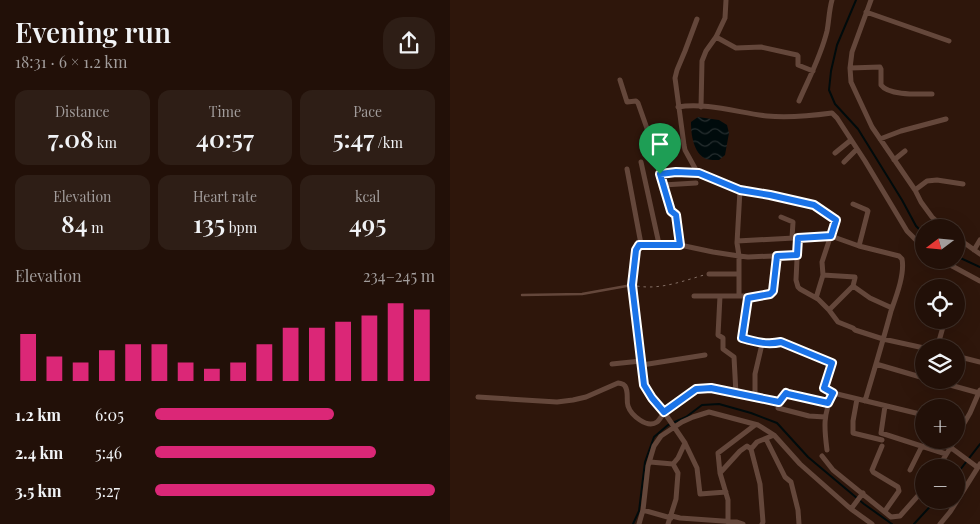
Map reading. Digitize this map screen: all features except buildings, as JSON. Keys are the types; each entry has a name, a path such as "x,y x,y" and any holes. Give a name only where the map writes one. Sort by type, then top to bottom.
{"street":[{"path":"702,107 703,59 726,16 726,0"},
{"path":"799,101 813,71 827,32 832,0"},
{"path":"871,0 852,52 850,68 852,82 872,127 934,219"},
{"path":"866,12 949,41"},
{"path":"697,19 688,40 686,51 676,70 676,85 683,106 685,150 692,165 699,173"},
{"path":"716,37 736,48 761,47 797,55 798,65 813,71"},
{"path":"850,68 880,67 882,85 886,89 908,94 932,94"},
{"path":"620,80 627,102 636,101 638,103 655,150 671,211 676,215 680,245"},
{"path":"683,106 791,118 832,113 851,140 907,231 915,240"},
{"path":"880,139 901,131 946,119"},
{"path":"835,153 851,140"},
{"path":"844,162 857,150"},
{"path":"894,160 904,151"},
{"path":"641,162 659,244"},
{"path":"627,170 641,244"},
{"path":"660,174 676,172 699,173 740,190 814,205 836,220 822,262 823,275 816,298"},
{"path":"915,190 927,181 937,180 963,184"},
{"path":"664,184 696,183"},
{"path":"739,295 737,241 740,190"},
{"path":"853,204 868,211 859,246"},
{"path":"781,217 793,222 792,238"},
{"path":"737,241 831,236 859,246 899,256 902,259 899,290 864,401"},
{"path":"798,238 796,277 800,289 818,299 838,322 855,330 915,346"},
{"path":"974,250 980,240"},
{"path":"726,492 700,494 697,468 685,443 644,385 632,285 637,246 641,244 680,245 748,257 797,255"},
{"path":"965,244 980,254"},
{"path":"694,296 739,295 748,298 772,293 777,256"},
{"path":"958,269 980,281"},
{"path":"709,274 739,274"},
{"path":"823,275 855,277 853,286 829,310"},
{"path":"853,286 870,298 892,308"},
{"path":"720,296 718,335 723,339 723,349 734,357 736,394"},
{"path":"748,298 742,338 762,344 781,342 832,363 824,388 833,393 915,413"},
{"path":"755,397 756,374 762,344"},
{"path":"612,364 641,363 705,355"},
{"path":"965,358 980,362"},
{"path":"876,364 915,375"},
{"path":"478,397 557,402 586,397 618,383 626,387 628,407 631,412 648,424 658,421 664,412 696,389 711,388 779,402 786,393 828,403"},
{"path":"965,388 979,391 965,421"},
{"path":"827,450 825,417 828,403 833,393"},
{"path":"857,399 853,433 882,443 872,470 898,487 899,491 885,511"},
{"path":"885,406 881,433 915,444"},
{"path":"778,408 809,416 825,417"},
{"path":"639,524 643,510 648,466 654,446 661,436 682,422 710,412 755,425 774,435 800,464 851,509 872,524"},
{"path":"728,522 728,500 720,473 718,453 755,425"},
{"path":"751,448 757,442 774,435"},
{"path":"766,439 784,477 791,482 798,510 799,524"},
{"path":"673,464 685,443"},
{"path":"720,473 740,451 747,446 751,448"},
{"path":"751,448 760,484 762,524"},
{"path":"910,470 920,449"},
{"path":"931,449 946,454"},
{"path":"943,459 949,449"},
{"path":"940,524 950,512 979,465 971,464 953,449"},
{"path":"822,456 833,470 861,495 891,517 900,516 915,499"},
{"path":"650,462 673,464"},
{"path":"668,524 672,517 676,499 678,473 673,464"},
{"path":"851,509 861,495"},
{"path":"643,510 672,517 743,524"}],"lane":[{"path":"522,295 582,294 632,285"}],"path":[{"path":"632,285 639,287 671,285 709,274"}],"water":[{"path":"698,117 719,120 727,125 729,133 725,155 719,160 706,159 696,148 692,137 691,122"}],"waterway":[{"path":"856,0 837,45 829,90 835,104 858,129 915,224"},
{"path":"965,260 980,267"},
{"path":"633,524 639,511 645,462 654,437 668,425 686,417 702,405 719,404 777,423 808,457 864,504 892,524"},
{"path":"965,463 980,444"},
{"path":"914,524 928,509"}],"route":[{"path":"676,172 699,173 740,190 814,205 836,220 831,236 798,238 797,255 777,256 772,293 748,298 742,338 762,344 781,342 832,363 824,388 833,393 828,403 786,393 779,402 711,388 696,389 664,412 652,398 644,385 632,285 637,246 680,245 676,215 671,211 660,174 676,172"}]}
